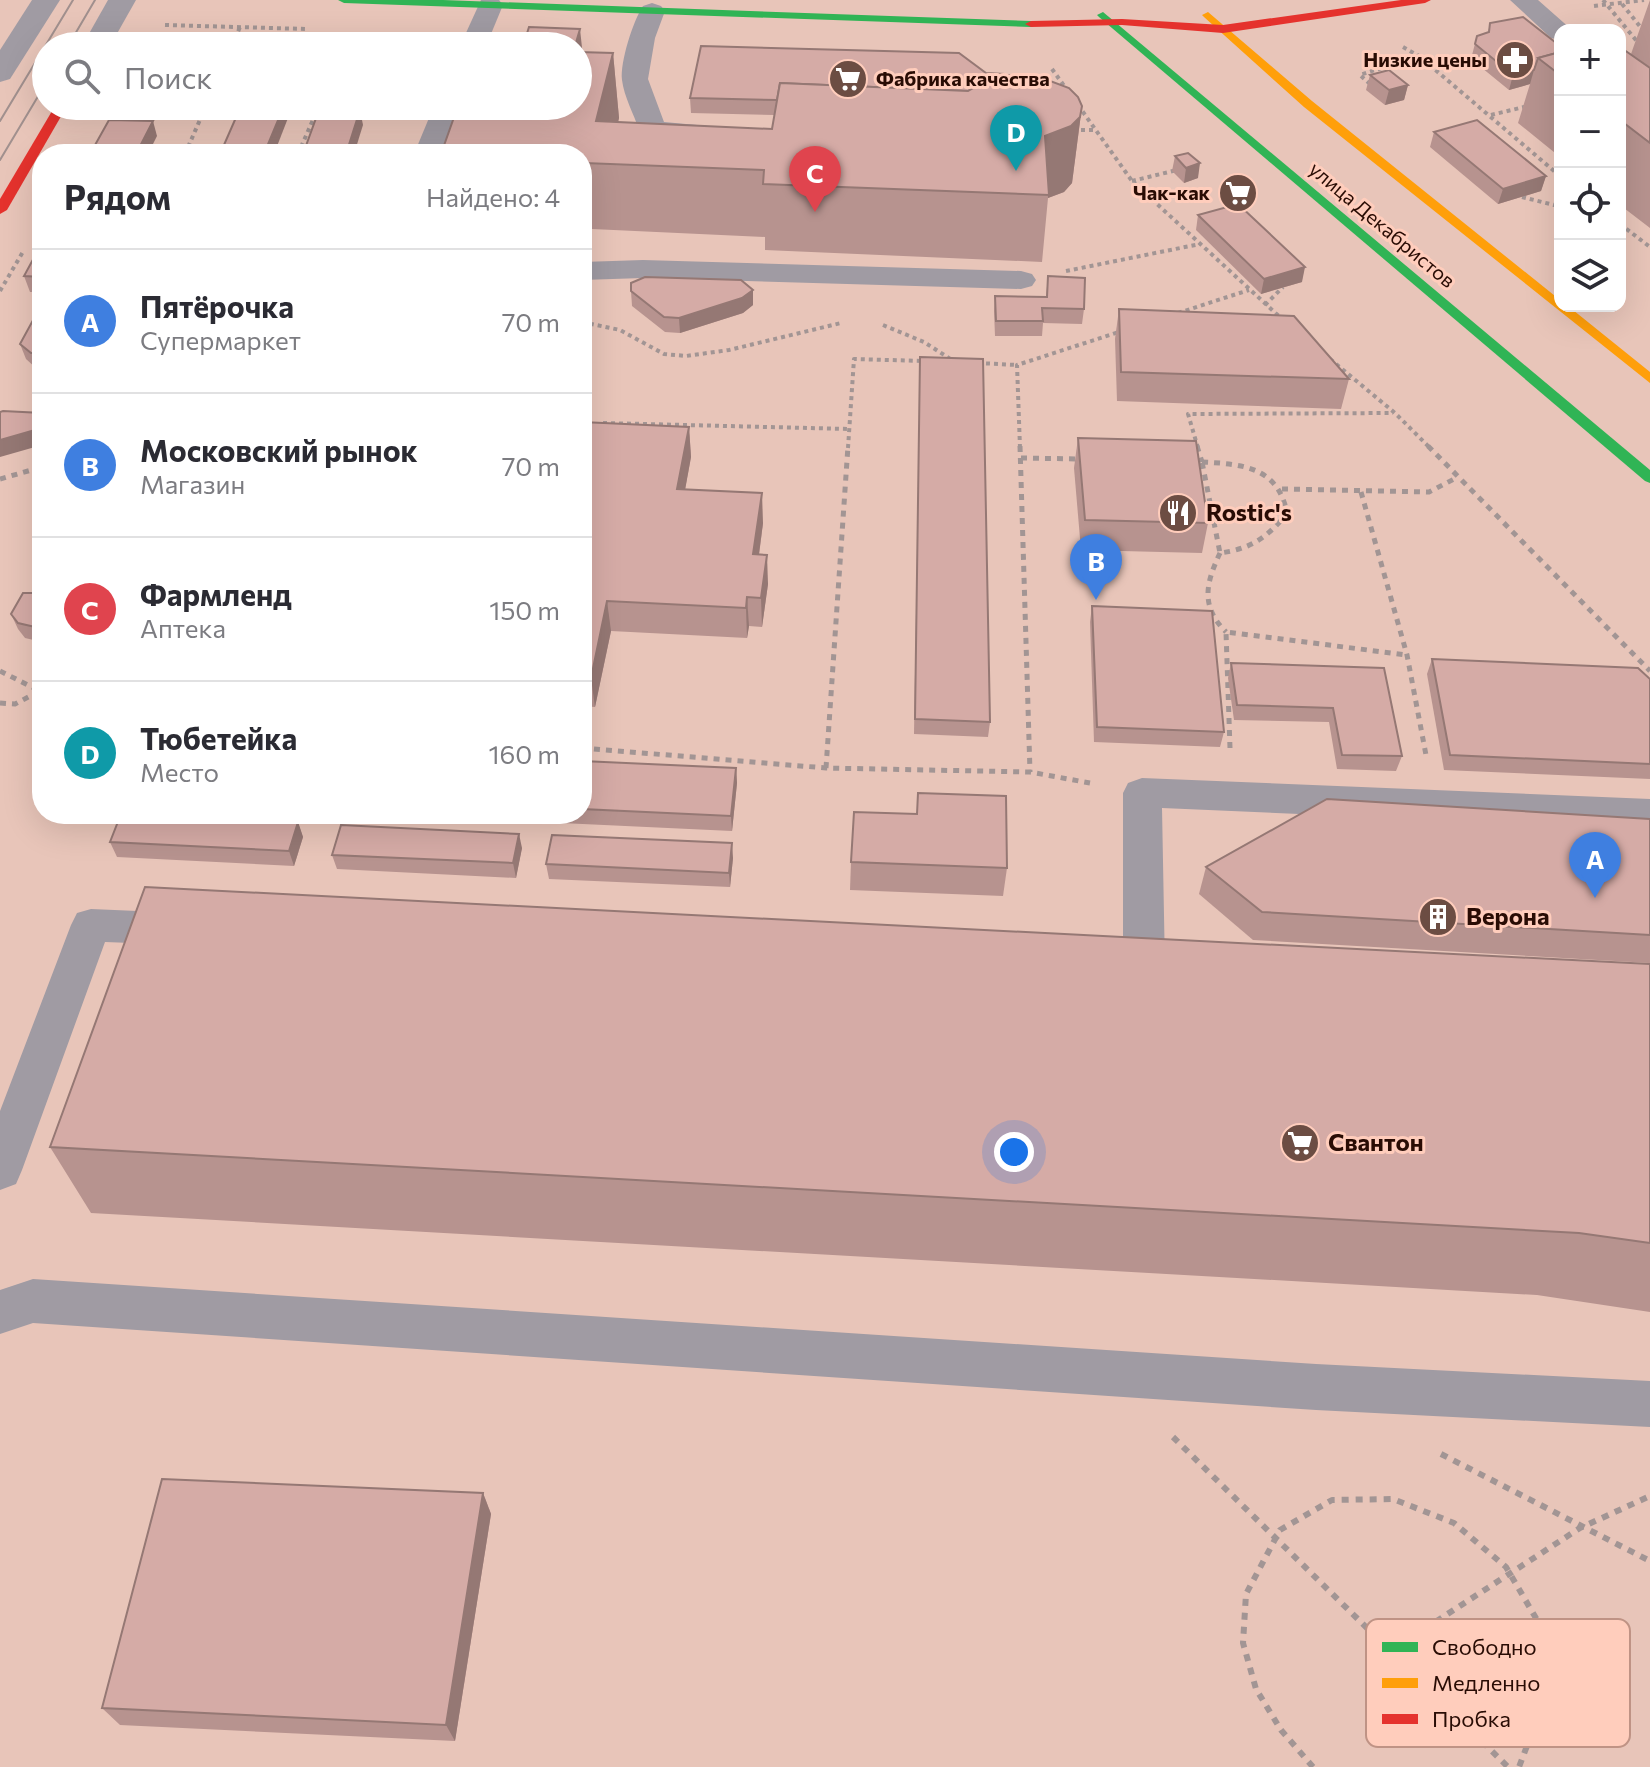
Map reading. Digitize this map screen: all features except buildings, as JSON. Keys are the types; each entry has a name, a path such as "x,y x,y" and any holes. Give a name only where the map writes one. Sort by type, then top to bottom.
{"main road":[{"path":"344,0 1000,25 1110,23 1223,29 1425,0"},
{"name":"улица Декабристов","path":"1092,0 1110,23 1650,478"},
{"name":"улица Декабристов","path":"1192,0 1308,104 1650,379"},
{"path":"1110,23 1123,17 1131,8"},
{"path":"39,144 53,120"},
{"path":"0,210 32,155"}],"street":[{"path":"0,73 46,0"},
{"path":"104,32 122,0"}],"lane":[{"path":"1523,0 1554,27"},
{"path":"479,32 490,5"},
{"path":"652,11 642,38 635,79 653,130 728,134"},
{"path":"432,144 442,120"},
{"path":"592,271 643,269 1021,280"},
{"path":"1144,969 1142,793 1650,814"},
{"path":"0,1170 91,925 218,930"},
{"path":"0,1312 33,1301 1111,1373 1650,1404"}],"path":[{"path":"1603,0 1644,52"},
{"path":"1621,3 1650,39"},
{"path":"238,32 240,27"},
{"path":"1397,43 1419,56 1554,171"},
{"path":"1374,88 1360,75 1419,56"},
{"path":"1051,66 1069,92"},
{"path":"1078,105 1132,181 1288,324"},
{"path":"1490,115 1532,105"},
{"path":"189,144 200,120"},
{"path":"302,144 313,120"},
{"path":"1064,130 1096,130"},
{"path":"1132,181 1179,169 1187,176"},
{"path":"1522,197 1554,205"},
{"path":"1626,229 1650,247"},
{"path":"1021,280 1200,244"},
{"path":"1265,305 1283,287"},
{"path":"1176,313 1249,290"},
{"path":"592,321 632,336 664,355 690,355 738,346 811,326 849,323"},
{"path":"875,323 888,325 924,342 956,363 942,362"},
{"path":"972,363 1017,365 1133,327"},
{"path":"1324,354 1395,413 1650,671"},
{"path":"826,768 854,359 927,362"},
{"path":"592,749 826,768 1030,772 1017,365"},
{"path":"1395,413 1188,414 1202,462 1220,553 1206,582 1214,620 1226,632 1407,655"},
{"path":"598,423 850,429"},
{"path":"1021,458 1081,459"},
{"path":"1187,462 1249,468 1268,477 1282,489 1287,513 1269,537 1246,551 1220,553"},
{"path":"0,479 32,470"},
{"path":"1282,489 1429,492 1458,477"},
{"path":"1361,492 1407,655 1436,804"},
{"path":"1226,632 1232,797"},
{"path":"0,671 32,688"},
{"path":"0,703 15,704 32,697"},
{"path":"1111,1373 1366,1629"},
{"path":"1427,1446 1580,1528 1650,1561"},
{"path":"1313,1767 1281,1734 1257,1693 1244,1650 1242,1608 1253,1570 1272,1537 1299,1515 1332,1500 1369,1496 1408,1501 1447,1516 1482,1540 1512,1572 1537,1619"},
{"path":"1440,1619 1580,1528 1650,1496"},
{"path":"1487,1747 1508,1767"},
{"path":"1519,1767 1532,1747"}],"tram line":[{"path":"54,32 73,0"},
{"path":"76,32 95,0"},
{"path":"0,121 32,68"},
{"path":"0,160 32,106"}],"traffic: fast":[{"path":"344,0 1031,24"},
{"path":"1103,15 1650,478"}],"traffic: slow":[{"path":"1208,15 1308,104 1650,379"}],"traffic: jam":[{"path":"1031,24 1122,22 1223,29 1425,0"},
{"path":"39,144 53,120"},
{"path":"0,210 32,155"}],"place":[{"name":"Низкие цены","path":"1515,60"},
{"name":"Фабрика качества","path":"848,79"},
{"name":"Тюбетейка","path":"1016,171"},
{"name":"Чак-как","path":"1238,193"},
{"name":"Фармленд","path":"815,212"},
{"name":"Rostic's","path":"1178,513"},
{"name":"Московский рынок","path":"1096,600"},
{"name":"Пятёрочка","path":"1595,898"},
{"name":"Верона","path":"1438,917"},
{"name":"Свантон","path":"1300,1143"}]}
